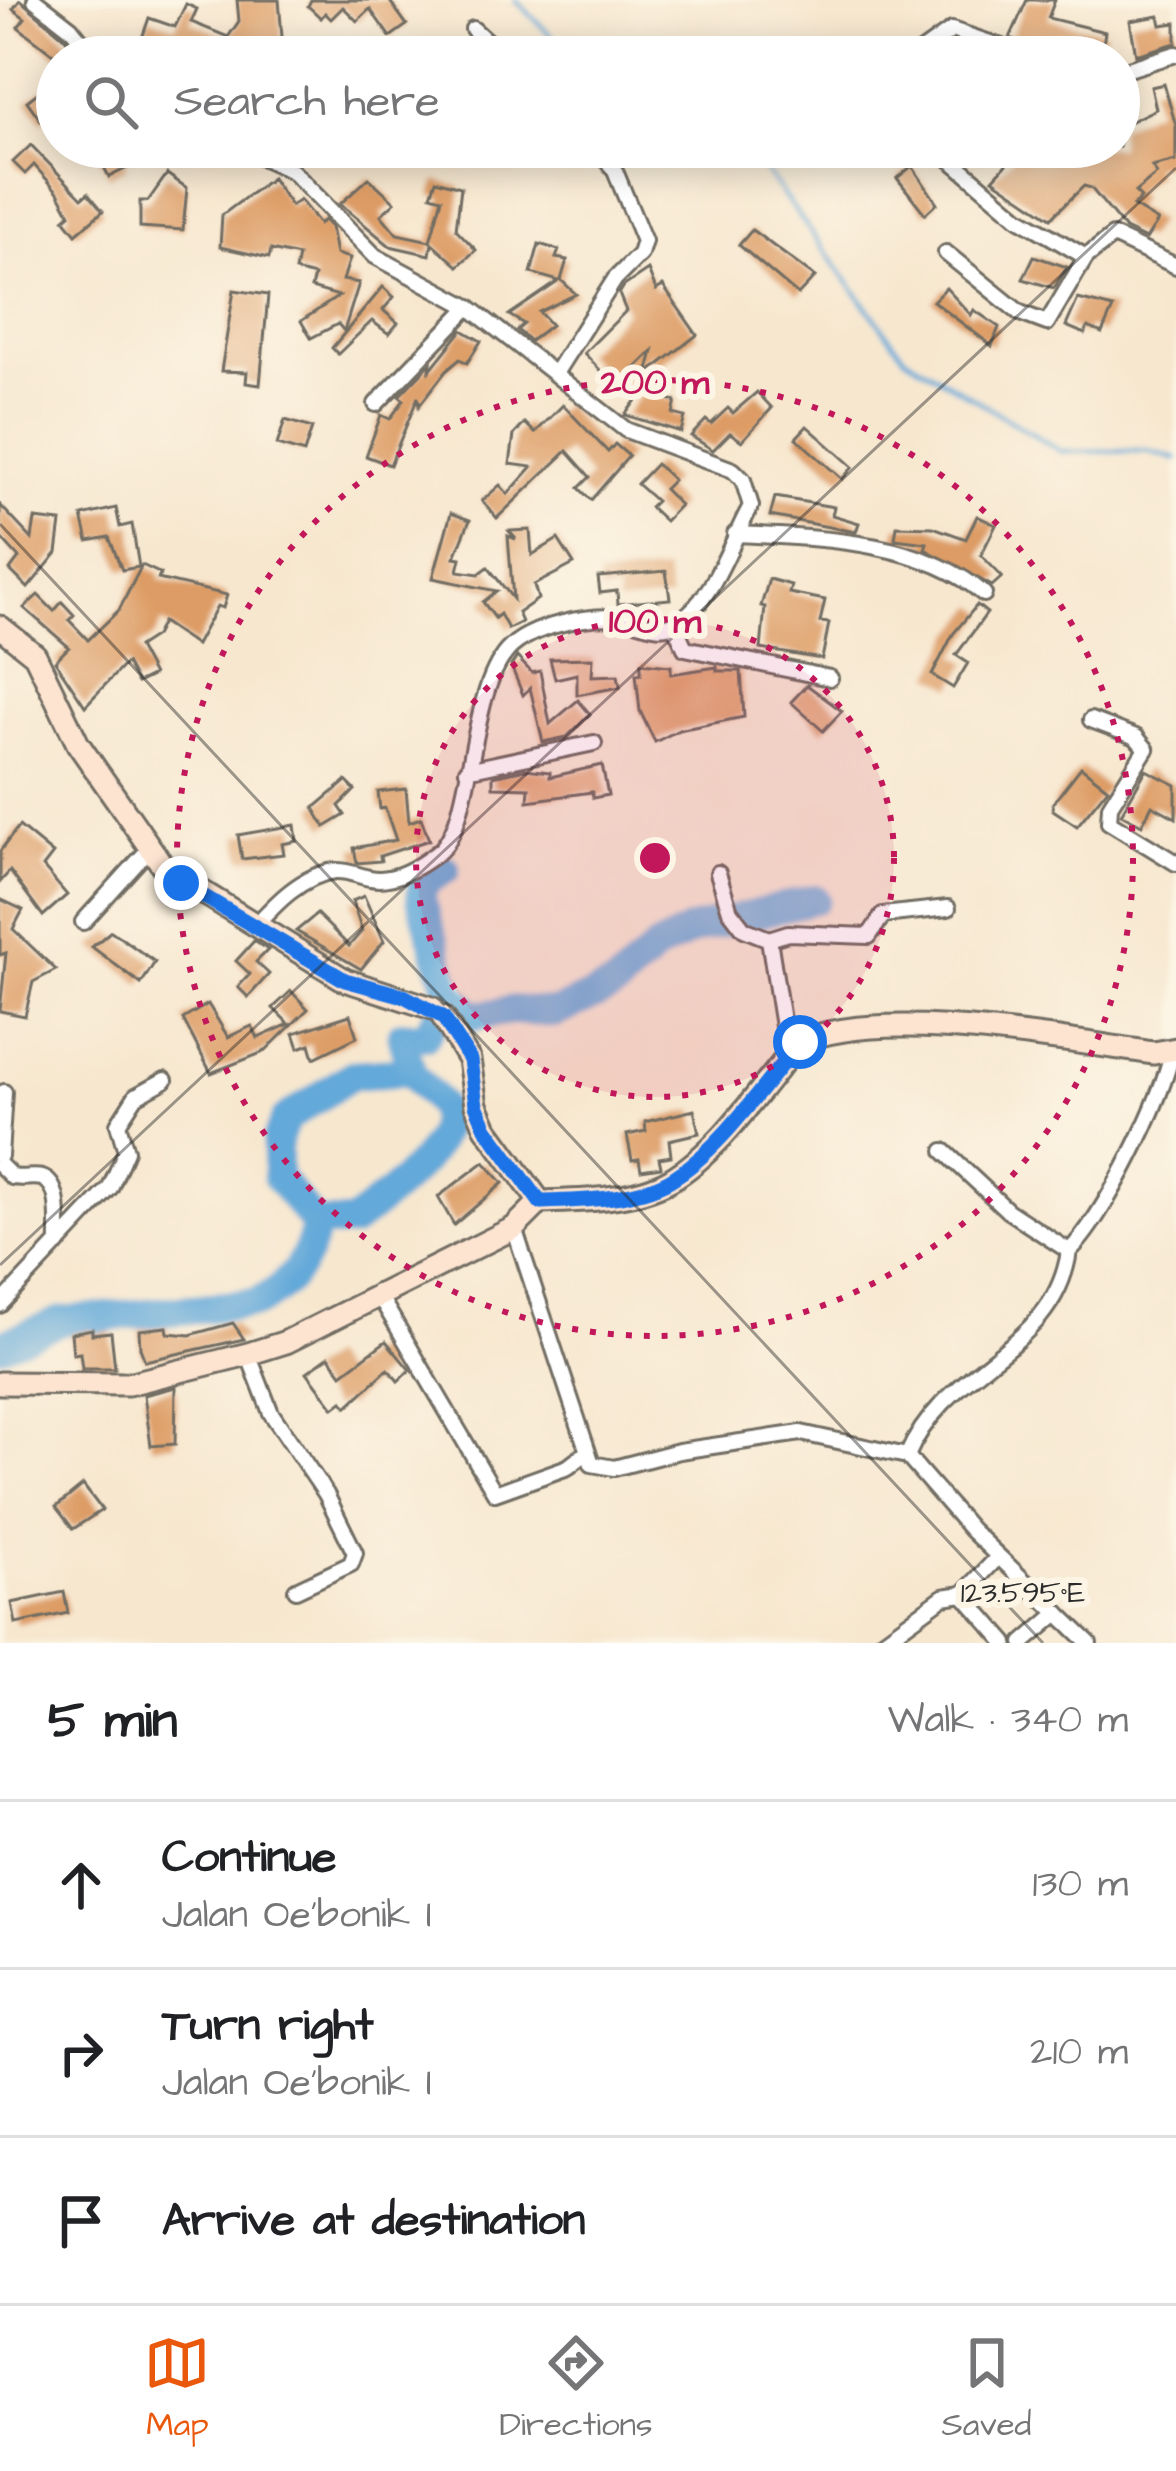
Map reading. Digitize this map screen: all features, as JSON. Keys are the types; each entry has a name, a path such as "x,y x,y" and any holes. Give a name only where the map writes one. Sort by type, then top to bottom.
{"street":[{"path":"35,0 77,36"},
{"path":"473,29 481,36"},
{"path":"1140,66 1176,54"},
{"path":"254,927 280,898 318,875 337,871 391,878 438,853 457,830 476,726 505,652 524,638 604,617 647,627 674,624 711,582 751,506 743,480 733,470 626,430 469,308 392,269 286,168"},
{"path":"556,372 616,279 640,254 644,241 613,168"},
{"path":"960,168 1018,218 1086,257"},
{"path":"946,253 1020,313 1047,323 1086,257 1113,236 1176,266"},
{"path":"376,404 469,308"},
{"path":"735,534 807,538 917,559 958,573 984,594"},
{"path":"674,624 685,648 830,678"},
{"path":"0,627 35,655 78,744 150,848 181,883 345,980 437,1013 470,1060 476,1105 486,1128 540,1202"},
{"path":"1091,720 1136,737 1147,749 1110,806 1109,822 1176,863"},
{"path":"466,770 594,743"},
{"path":"83,922 150,848"},
{"path":"718,873 730,910 744,928 769,939 788,933 869,936 883,915 948,908"},
{"path":"769,939 784,1033 800,1042"},
{"path":"0,1383 128,1384 248,1354 286,1342 377,1292 514,1228 540,1202 578,1202 668,1181 702,1153 800,1042 818,1034 928,1024 1174,1050 1172,1075 1112,1187 1069,1251 1049,1309 1029,1332 941,1400 921,1422 907,1456"},
{"path":"0,1305 118,1175 126,1151 118,1124 148,1087 165,1080"},
{"path":"4,1092 0,1160 12,1178 40,1177 48,1183 56,1204 58,1244"},
{"path":"944,1151 1008,1211 1069,1251"},
{"path":"514,1228 539,1292 585,1454 592,1464 614,1468 679,1450 801,1433 907,1456 998,1556 1089,1643"},
{"path":"377,1292 495,1493 568,1467 585,1454"},
{"path":"248,1354 271,1413 326,1494 355,1553 352,1564 296,1590"},
{"path":"880,1643 943,1597 963,1594 998,1556"},
{"path":"963,1594 1006,1643"},
{"path":"1023,1643 1058,1613"}],"building":[{"path":"20,0 63,36 36,36 36,41 18,27 25,18 13,9"},
{"path":"237,0 279,0 282,36 229,36 239,21"},
{"path":"311,0 389,0 407,25 389,36 370,9 357,21 343,7 331,19 325,13 321,18 308,6"},
{"path":"1027,0 1055,0 1048,18 1105,32 1104,36 1011,36"},
{"path":"186,4 197,9 191,22 226,36 143,36 149,18 175,27"},
{"path":"1159,16 1161,25 1176,23 1176,43 1140,54 1140,36 1133,36 1130,21"},
{"path":"1164,84 1176,126 1176,161 1152,167 1157,174 1135,192 1141,198 1133,206 1158,221 1146,239 1125,229 1091,188 1084,186 1051,218 993,179 1003,168 1140,168 1140,117 1156,109 1151,87"},
{"path":"31,145 36,150 36,167 25,174 13,162"},
{"path":"37,168 53,168 82,198 88,193 103,211 76,234 64,219 70,214"},
{"path":"104,168 127,168 109,177"},
{"path":"913,168 937,203 925,214 897,178"},
{"path":"167,174 187,188 183,230 140,227 140,201 148,201"},
{"path":"272,178 291,206 300,200 319,224 324,220 331,227 336,254 350,258 343,280 359,283 344,331 338,324 311,338 301,321 339,296 311,288 314,276 295,271 298,256 271,250 269,258 220,247 222,215"},
{"path":"369,178 395,202 381,215 397,234 430,241 442,198 431,195 436,180 461,187 456,229 476,250 458,266 432,243 430,255 390,246 340,204"},
{"path":"752,230 815,277 798,295 739,245"},
{"path":"539,244 559,250 556,258 567,260 561,280 576,294 539,312 551,325 530,341 517,330 524,324 509,315 559,281 531,273"},
{"path":"1034,256 1067,267 1054,288 1023,279"},
{"path":"648,270 656,290 663,286 697,335 647,374 653,351 616,387 584,353 626,311 619,294 624,286"},
{"path":"383,287 394,297 383,310 398,323 389,334 372,321 338,354 332,348"},
{"path":"946,288 971,315 974,310 999,327 992,346 933,301"},
{"path":"234,290 268,295 260,385 246,383 247,372 221,371"},
{"path":"1078,299 1113,308 1102,333 1088,327 1085,334 1066,326"},
{"path":"462,330 481,341 467,363 460,359 446,371 419,406 418,397 390,465 366,456 381,415 390,419 404,400 399,396 431,363 430,370"},
{"path":"642,392 676,401 673,414 685,417 681,432 625,415"},
{"path":"757,392 772,408 742,441 730,433 713,450 691,436 706,420 711,424 728,408 733,413"},
{"path":"563,405 608,452 615,444 629,456 591,500 579,488 590,477 567,451 497,518 482,501 500,485 508,494 532,467 510,464 514,435 525,423 535,433"},
{"path":"285,420 312,428 304,453 277,445"},
{"path":"807,426 853,467 842,479 796,438"},
{"path":"656,464 673,480 664,489 680,505 665,521 650,507 656,501 637,484"},
{"path":"775,497 834,507 832,515 859,523 856,532 770,516"},
{"path":"0,505 32,539 35,519 61,522 57,553 28,588 10,570 19,558 0,537"},
{"path":"116,508 120,527 132,524 139,567 122,570 109,537 88,541 82,516"},
{"path":"451,513 470,520 455,557 461,558 458,571 479,574 488,567 513,599 508,536 516,539 509,531 530,530 532,555 558,539 574,564 534,585 538,599 518,613 522,622 508,629 500,614 495,618 483,602 497,591 433,578"},
{"path":"977,516 996,525 981,555 1002,577 992,586 925,549 927,543 895,539 897,526 933,527 966,539"},
{"path":"142,565 161,574 158,579 227,595 223,608 217,606 196,645 162,622 155,636 138,647 153,675 137,683 126,663 85,706 55,661 69,647 24,608 38,595 54,611 62,602 74,615 69,620 88,640 119,610"},
{"path":"666,571 670,599 618,604 617,591 600,593 598,577"},
{"path":"769,579 791,585 789,593 825,600 820,622 829,623 822,659 761,649 765,607 761,606"},
{"path":"977,605 987,613 956,655 968,663 953,688 932,675 953,634"},
{"path":"517,657 532,673 540,671 550,724 578,700 590,714 567,737 543,742 530,688 523,695 511,666"},
{"path":"593,658 592,676 618,675 620,687 577,695 577,674 555,679 550,659"},
{"path":"641,663 671,666 671,674 717,667 717,671 741,671 744,717 679,730 655,742 640,711 636,674 641,674"},
{"path":"807,685 842,711 823,731 791,702"},
{"path":"602,765 608,795 593,798 592,792 528,801 529,788 493,787 493,776 526,769 550,772 550,777"},
{"path":"1081,767 1108,788 1077,826 1053,810 1053,803"},
{"path":"1146,770 1176,785 1176,818 1152,805 1142,825 1121,814"},
{"path":"346,781 355,790 339,806 345,815 325,827 314,808"},
{"path":"406,789 409,822 421,818 429,840 380,856 381,861 357,863 354,848 396,840 385,808 380,809 378,792"},
{"path":"295,825 297,841 282,844 284,854 242,859 238,835"},
{"path":"19,826 53,854 43,867 67,895 43,916 10,871 0,882 0,851"},
{"path":"364,896 384,941 361,969 296,931 317,914 349,946 362,931 352,901"},
{"path":"0,899 23,910 13,929 56,970 33,982 25,1016 0,1011 6,953 0,955"},
{"path":"111,931 155,962 141,984 92,947"},
{"path":"254,941 268,950 256,962 269,974 248,997 238,987 250,974 236,961"},
{"path":"291,991 308,1009 264,1052 211,1073 183,1019 208,1004 228,1037 252,1026 258,1038 289,1024 273,1008"},
{"path":"350,1015 357,1037 314,1058 310,1044 299,1048 294,1033"},
{"path":"694,1110 699,1133 669,1140 671,1156 659,1158 661,1167 641,1170 639,1159 632,1160 627,1135 646,1131 645,1122"},
{"path":"484,1162 503,1183 454,1225 438,1197"},
{"path":"233,1323 244,1339 145,1361 140,1348 139,1330 167,1327 168,1333 190,1335"},
{"path":"92,1329 92,1334 111,1332 115,1368 82,1368 80,1353 73,1354 71,1333"},
{"path":"386,1341 410,1370 398,1381 388,1369 347,1407 343,1401 334,1408 307,1372 329,1356 342,1374"},
{"path":"176,1387 175,1444 151,1446 144,1395"},
{"path":"83,1485 102,1510 73,1529 56,1507"},
{"path":"64,1592 68,1613 16,1624 12,1603"}],"waterway":[{"path":"516,0 551,36"},
{"path":"763,168 904,356 1062,452 1147,451 1176,459"},
{"path":"445,869 422,885 421,899 450,993"},
{"path":"411,1071 441,1108 438,1139 413,1172 352,1224 315,1224 277,1177 277,1139 286,1119 352,1075 411,1071 402,1035 425,1036 441,1011 439,1000 450,993 474,1016 513,1010 555,1013 616,986 656,949 690,931 815,899"},
{"path":"0,1345 61,1321 257,1303 296,1271 315,1224"}],"route":[{"path":"181,883 345,980 404,996 443,1017 470,1060 476,1105 486,1128 540,1202 578,1202 668,1181 702,1153 800,1042"}]}
